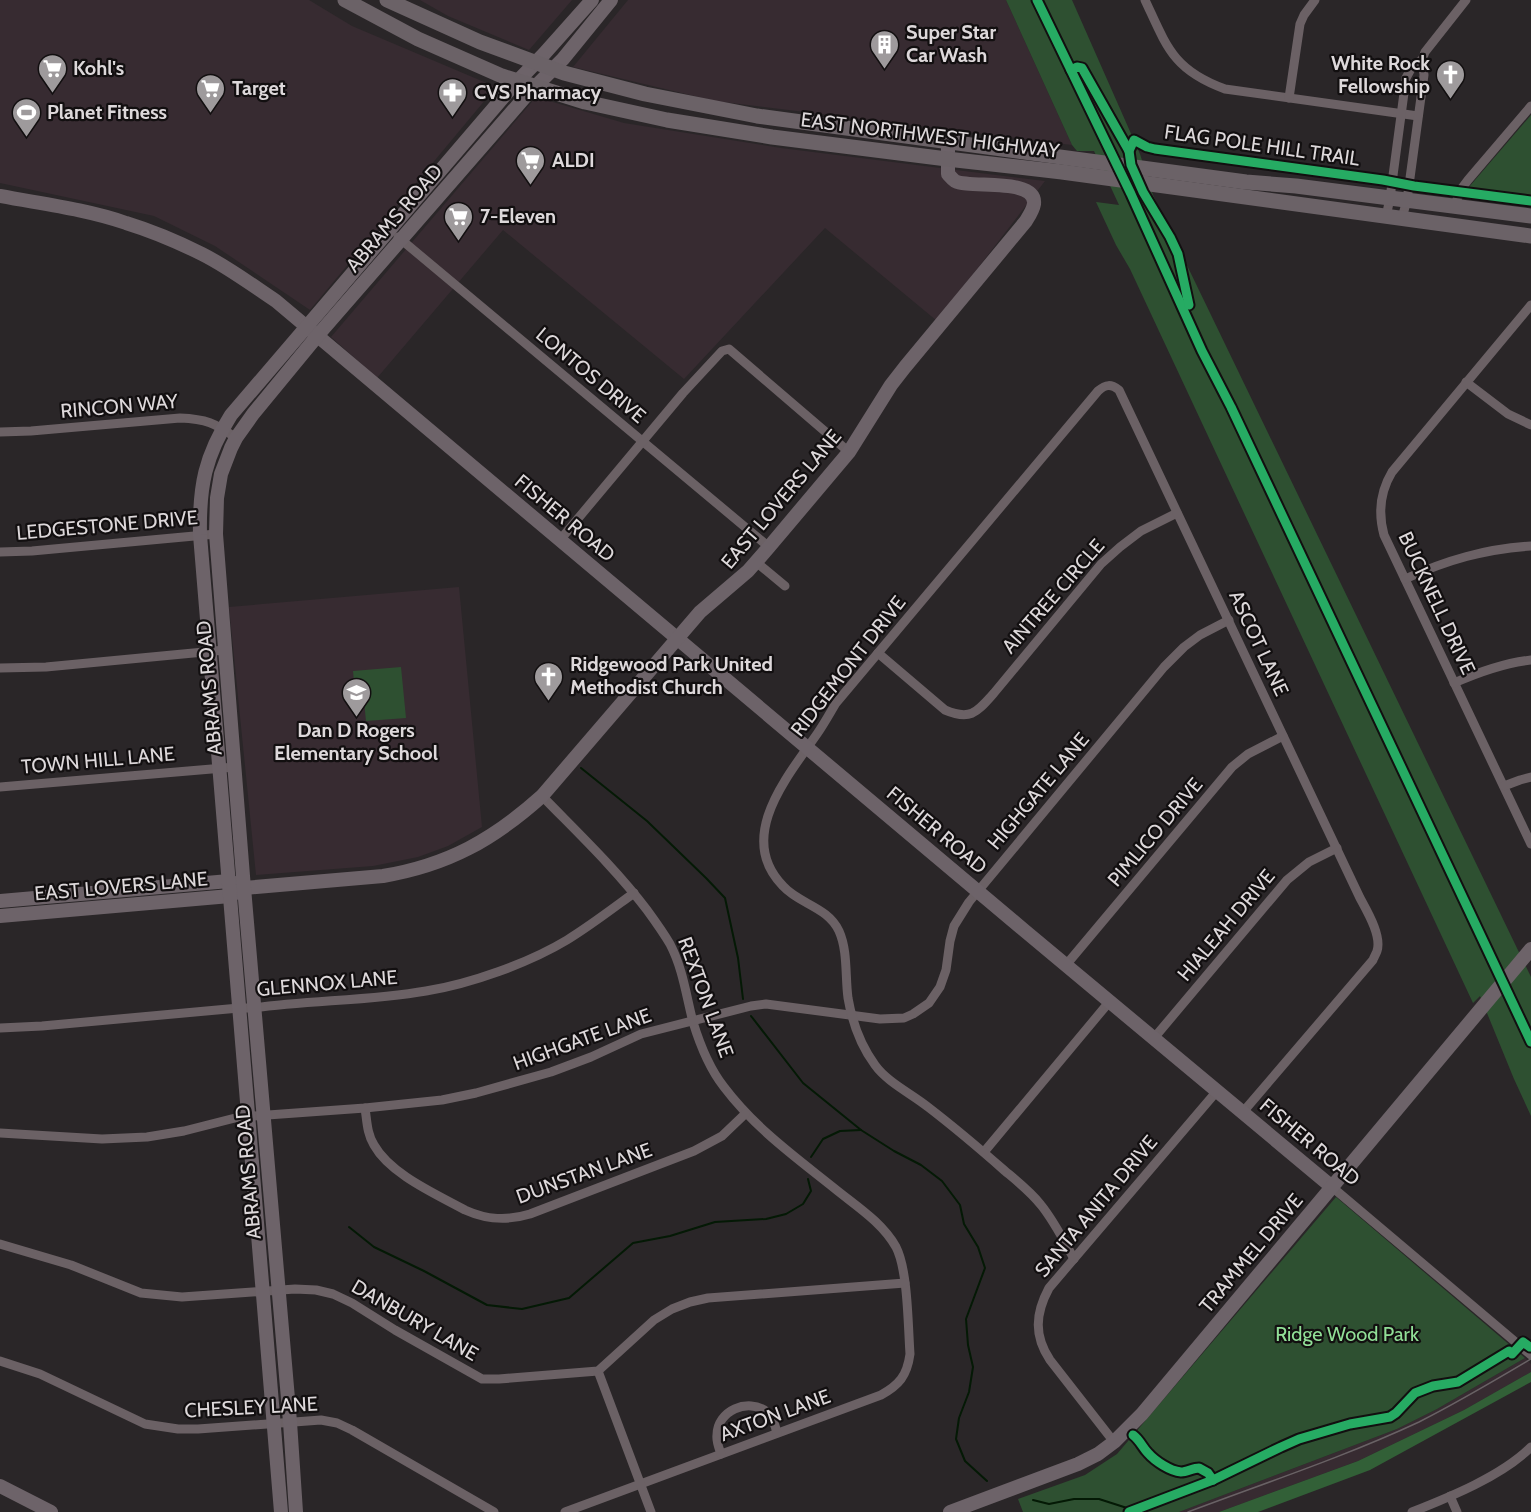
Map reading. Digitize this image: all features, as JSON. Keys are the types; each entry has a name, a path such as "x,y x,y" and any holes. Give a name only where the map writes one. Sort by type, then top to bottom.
{"main road":[{"name":"EAST NORTHWEST HIGHWAY","path":"345,0 418,39 502,76 585,102 640,115 726,130 947,159 1064,165"},
{"name":"EAST NORTHWEST HIGHWAY","path":"387,0 535,64 645,94 757,116 948,141 1064,165 1160,178 1386,217 1531,236"},
{"name":"ABRAMS ROAD","path":"296,1512 216,534 219,484 225,461 236,438 390,230 517,81 592,0"},
{"name":"ABRAMS ROAD","path":"280,1512 200,535 203,480 208,458 231,415 401,240 534,87 563,59 610,0"},
{"path":"793,139 796,121"},
{"path":"947,159 948,141"},
{"name":"EAST LOVERS LANE","path":"0,916 230,896 244,888 402,873 434,864 462,852 490,837 522,814 542,796 700,612 736,582 769,547 849,452 891,385 1026,221 1034,204 1033,196 1029,191 1014,187 955,181 948,174 947,159"},
{"name":"EAST NORTHWEST HIGHWAY","path":"1160,178 1390,198 1531,216"},
{"name":"FISHER ROAD","path":"0,196 98,215 168,238 232,271 276,301 1332,1187"},
{"path":"203,480 219,484"},
{"name":"EAST LOVERS LANE","path":"0,901 229,881 244,888"},
{"name":"TRAMMEL DRIVE","path":"951,1512 1078,1464 1098,1454 1114,1442 1142,1414 1531,949"},
{"path":"0,1486 51,1512"}],"street":[{"path":"1145,0 1167,48 1178,61 1205,82 1225,89 1418,116"},
{"path":"1289,98 1300,24 1315,0"},
{"path":"1386,217 1406,78 1413,65 1422,60 1430,45 1466,0"},
{"path":"1402,218 1407,200 1424,75 1422,60"},
{"path":"1454,206 1462,188 1531,106"},
{"name":"LONTOS DRIVE","path":"390,230 769,547"},
{"name":"BUCKNELL DRIVE","path":"1531,305 1392,472 1386,481 1380,514 1384,535 1404,579 1531,844"},
{"path":"560,540 722,351 729,350 849,452"},
{"path":"1467,382 1508,414 1531,425"},
{"name":"ASCOT LANE","path":"1104,385 1113,385 1119,390 1373,926 1378,944 1373,960 1243,1112"},
{"name":"RIDGEMONT DRIVE","path":"1074,1259 1059,1231 1028,1190 926,1105 887,1078 876,1067 867,1053 853,1016 839,931 823,912 795,897 772,873 766,859 763,834 766,819 774,801 798,759 836,703 1104,385"},
{"name":"RINCON WAY","path":"0,432 197,418 214,423 236,438"},
{"name":"AINTREE CIRCLE","path":"878,652 945,710 958,716 970,715 980,709 994,693 1101,564 1141,531 1177,513"},
{"name":"LEDGESTONE DRIVE","path":"0,552 216,534"},
{"path":"1404,579 1461,557 1531,546"},
{"path":"756,562 785,586"},
{"name":"HIGHGATE LANE","path":"0,1132 102,1140 147,1137 263,1115 442,1100 476,1093 565,1067 641,1034 766,1004 880,1020 904,1018 930,1003 936,994 944,979 954,926 969,902 1164,667 1200,635 1229,620"},
{"path":"0,668 46,667 225,651"},
{"path":"1454,683 1481,671 1531,660"},
{"name":"PIMLICO DRIVE","path":"1066,964 1232,767 1248,754 1282,736"},
{"name":"TOWN HILL LANE","path":"0,787 235,767"},
{"path":"1504,786 1531,777"},
{"name":"REXTON LANE","path":"542,796 617,873 670,944 684,980 693,1022 710,1066 723,1085 745,1114 884,1229 902,1262 905,1283"},
{"name":"HIALEAH DRIVE","path":"1154,1038 1287,880 1309,862 1336,848"},
{"name":"GLENNOX LANE","path":"0,1028 397,996 456,985 536,956 567,940 634,893"},
{"path":"984,1152 1110,1001"},
{"name":"SANTA ANITA DRIVE","path":"1114,1442 1043,1349 1039,1337 1039,1312 1049,1288 1217,1091"},
{"name":"DUNSTAN LANE","path":"365,1108 373,1144 384,1160 395,1170 465,1210 491,1219 530,1214 694,1151 722,1136 745,1114"},
{"name":"FISHER ROAD","path":"1332,1187 1531,1355"},
{"name":"DANBURY LANE","path":"0,1244 71,1265 141,1293 182,1297 278,1290 316,1290 333,1294 482,1379 598,1371"},
{"path":"651,1512 598,1371 654,1320 690,1302 708,1298 905,1283"},
{"name":"AXTON LANE","path":"565,1512 881,1395 899,1383 909,1365 910,1354 905,1283"},
{"name":"CHESLEY LANE","path":"0,1361 40,1374 145,1424 178,1429 198,1429 321,1420 337,1423 494,1512"},
{"path":"721,1454 717,1435 720,1421 733,1409 750,1405 766,1411 773,1420 777,1433"},
{"path":"1412,1512 1498,1472 1521,1457 1531,1447"},
{"path":"1450,1496 1457,1512"}],"shaded area":[{"path":"0,0 309,0 352,26 496,87 310,310 215,246 154,216 0,183"},
{"path":"420,0 572,0 529,50 448,16"},
{"path":"628,0 1006,0 1072,145 715,101 573,67"},
{"path":"536,97 624,123 781,148 1045,181 937,321 825,228 684,379 503,230 377,378 331,337"},
{"name":"Dan D Rogers Elementary School","path":"459,587 482,827 448,846 418,857 373,866 256,875 229,607"},
{"path":"1525,1358 1531,1364 1531,1372 1464,1410 1358,1461 1219,1512 1179,1512 1397,1429 1437,1409"}],"green space":[{"path":"1006,0 1072,0 1140,154 1153,195 1531,977 1531,1116 1480,996 1473,1003 1130,269 1096,202 1119,205 1094,151 1077,151 1072,145"},
{"path":"1531,115 1531,199 1472,191 1469,187"},
{"path":"401,667 406,718 366,721 364,701 356,702 353,671"},
{"name":"Ridge Wood Park","path":"1336,1197 1525,1358 1437,1409 1397,1429 1179,1512 1023,1512 1018,1499 1085,1475 1117,1454"},
{"path":"1531,1372 1531,1382 1370,1470 1258,1512 1219,1512 1358,1461 1464,1410"}],"waterway":[{"path":"581,768 647,821 725,898 738,958 743,999"},
{"path":"751,1016 803,1083 861,1130 921,1165 942,1181 960,1205 964,1224 978,1247 985,1268 966,1319 973,1367 969,1392 959,1418 956,1439 965,1461 987,1481"},
{"path":"811,1157 823,1139 840,1131 861,1130"},
{"path":"349,1227 374,1247 487,1305 522,1309 569,1298 633,1243 670,1236 715,1222 766,1219 786,1214 803,1204 811,1191 808,1179"},
{"path":"1033,1500 1049,1504 1074,1499 1099,1499 1127,1508"}],"tram line":[{"path":"1188,1512 1391,1435 1447,1407 1531,1359"}],"cycle path":[{"path":"1037,0 1131,194 1202,351 1231,407 1531,1042"},
{"path":"1071,70 1077,67 1082,68 1129,151"},
{"name":"FLAG POLE HILL TRAIL","path":"1189,305 1178,254 1143,192 1131,165 1129,151 1134,140 1155,149 1531,201"},
{"path":"1129,1512 1213,1480 1299,1439 1350,1424 1390,1417 1415,1393 1433,1386 1458,1382 1509,1351 1512,1354 1523,1342 1531,1347"},
{"path":"1133,1435 1146,1451 1163,1465 1181,1472 1199,1468 1208,1473 1213,1480"}],"place":[{"name":"Super Star Car Wash","path":"885,70"},
{"name":"Kohl's","path":"52,94"},
{"name":"White Rock Fellowship","path":"1451,100"},
{"name":"Target","path":"211,114"},
{"name":"CVS Pharmacy","path":"453,118"},
{"name":"Planet Fitness","path":"26,138"},
{"name":"ALDI","path":"531,186"},
{"name":"7-Eleven","path":"459,242"},
{"name":"Ridgewood Park United Methodist Church","path":"549,702"},
{"name":"Dan D Rogers Elementary School","path":"356,718"}]}
